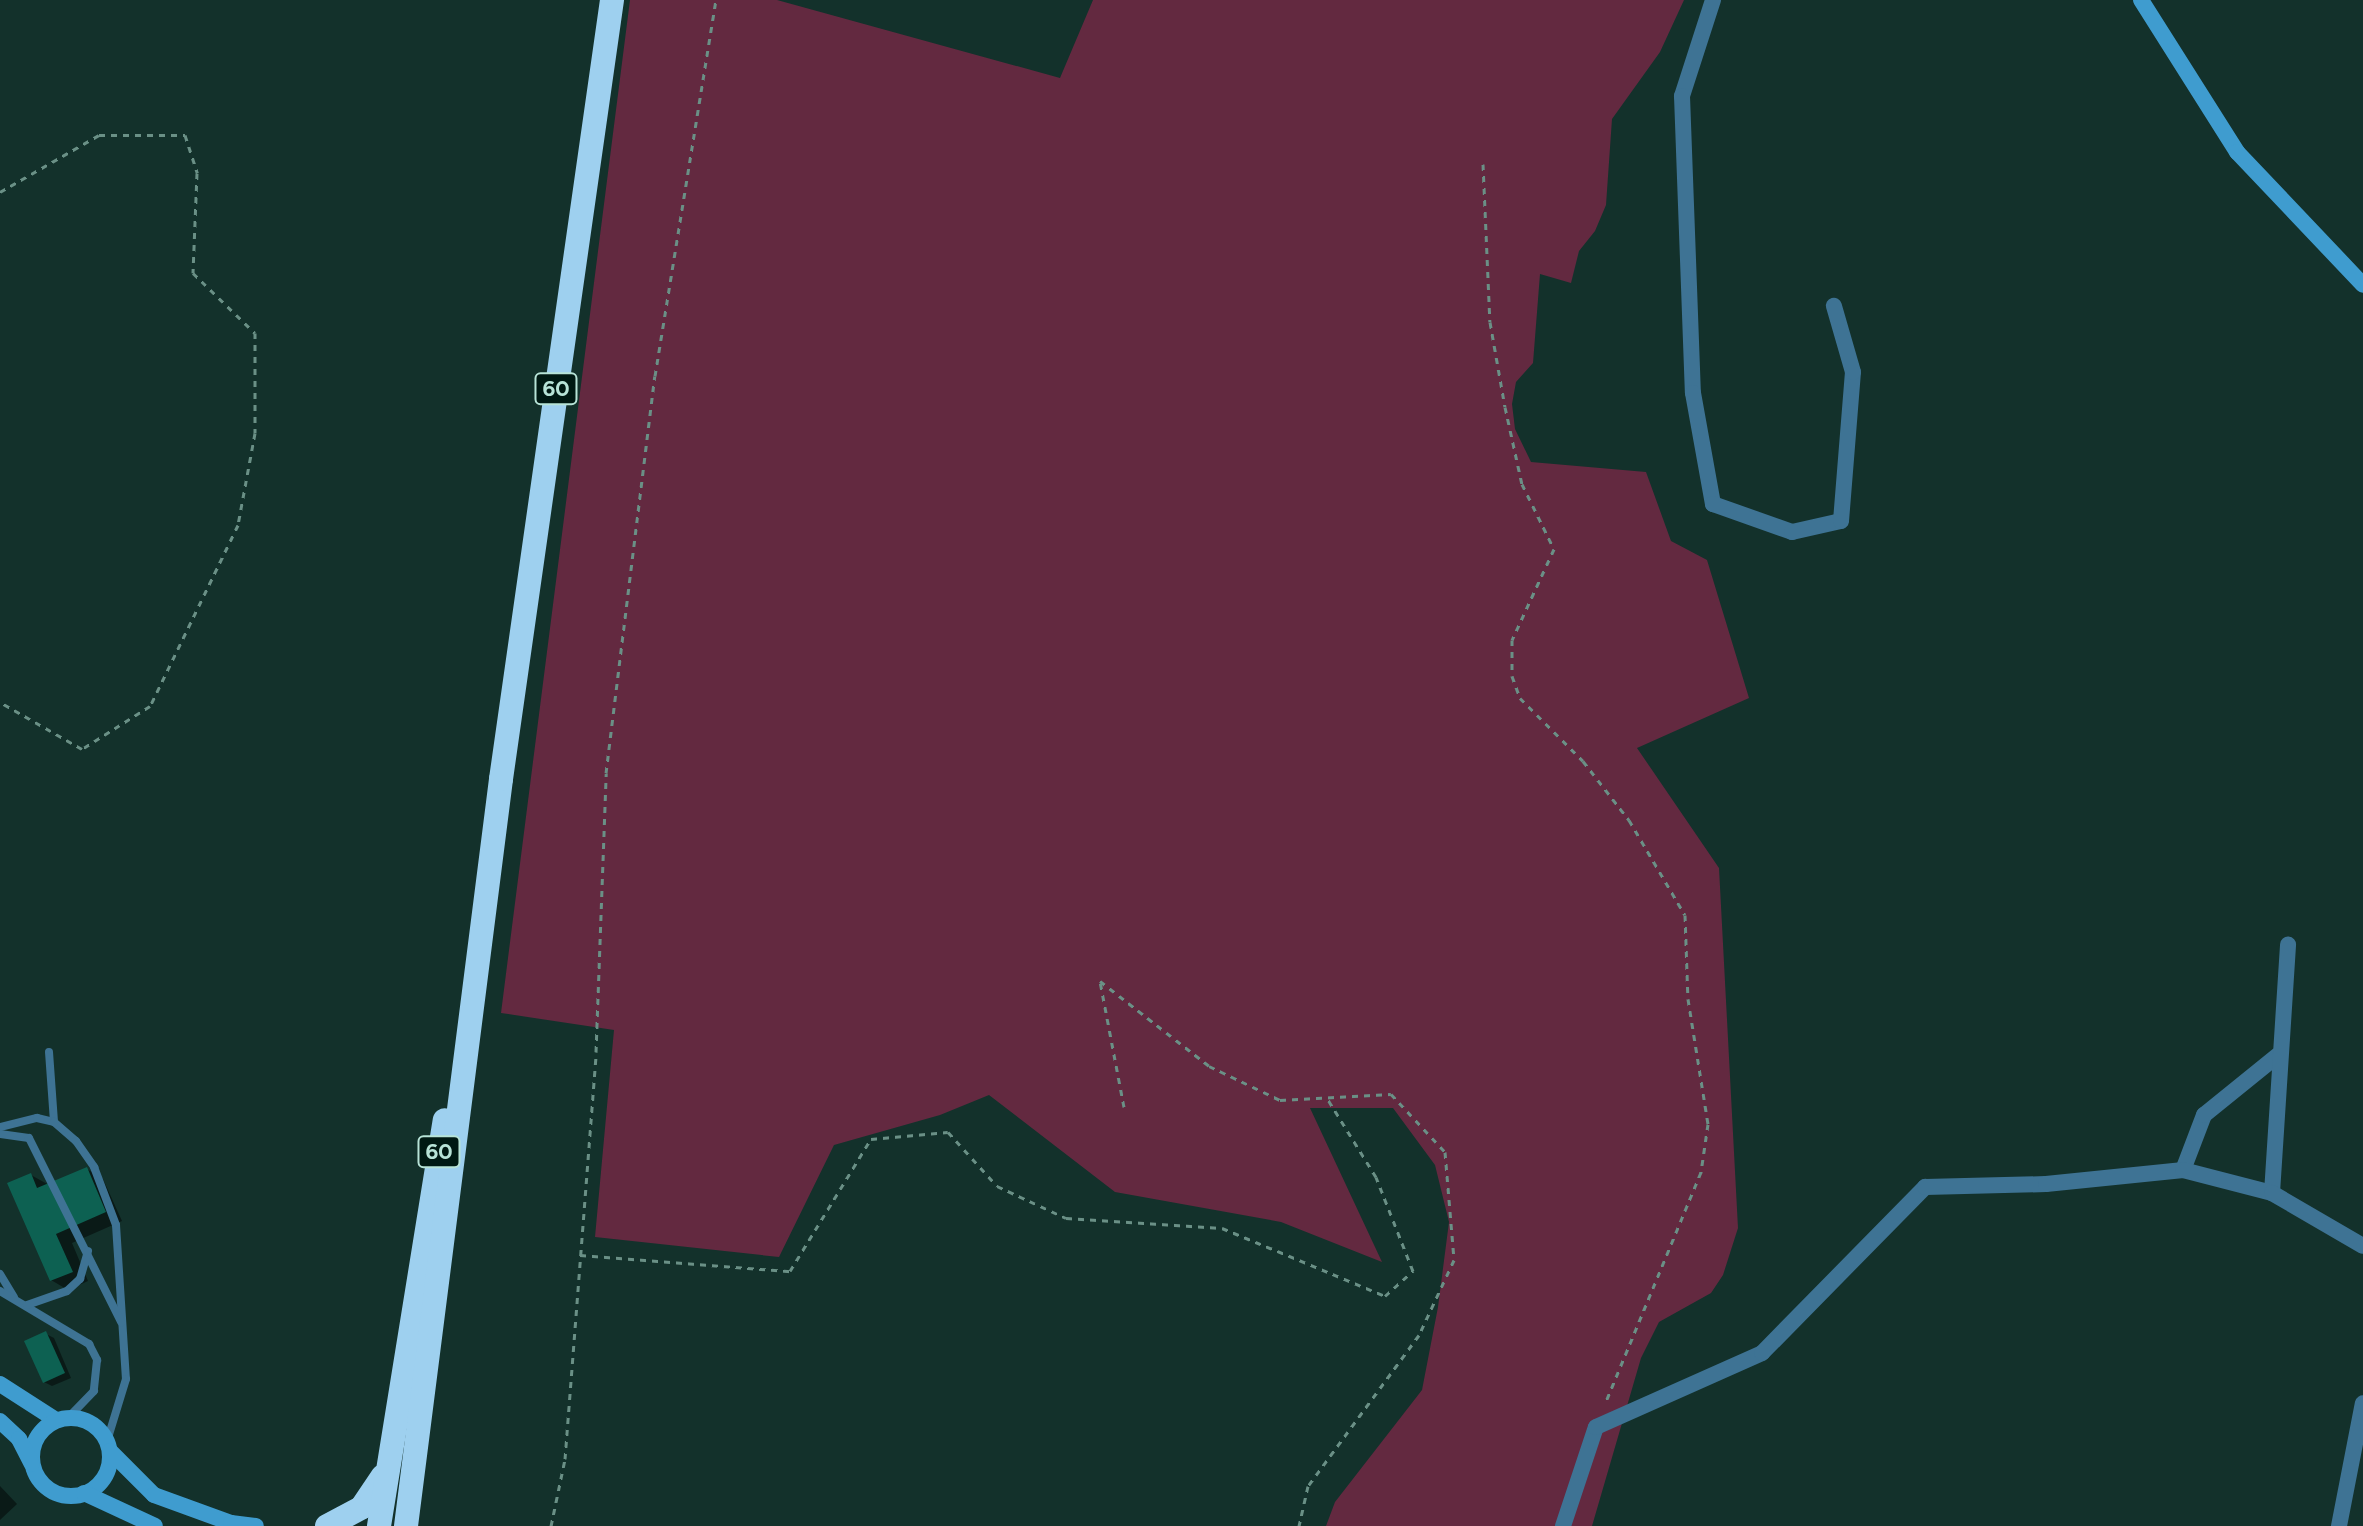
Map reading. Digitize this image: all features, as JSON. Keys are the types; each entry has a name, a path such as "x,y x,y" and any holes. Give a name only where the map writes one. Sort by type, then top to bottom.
{"highway":[{"name":"60","path":"406,1526 501,779 612,0"},
{"name":"60","path":"379,1526 501,779"},
{"path":"327,1526 362,1507 388,1467"}],"main road":[{"path":"2141,0 2237,152 2363,285"},
{"path":"0,1384 62,1419 92,1423 108,1446 154,1495 231,1523 256,1526"},
{"path":"32,1465 36,1438 62,1419"},
{"path":"0,1421 19,1439 37,1477 58,1494 84,1493 155,1526"},
{"path":"84,1493 104,1477 108,1446"}],"street":[{"path":"1713,0 1682,96 1693,393 1713,504 1792,532 1841,521 1853,372 1834,306"},
{"path":"2272,1193 2278,1055 2288,945"},
{"path":"2183,1170 2204,1115 2278,1055"},
{"path":"1563,1526 1596,1427 1762,1353 1925,1187 2046,1184 2183,1170 2272,1193 2363,1246"},
{"path":"2339,1526 2363,1403"}],"lane":[{"path":"49,1052 54,1122"},
{"path":"0,1127 37,1118 54,1122 94,1167 116,1225 126,1379 108,1446"},
{"path":"0,1134 29,1138 125,1330"},
{"path":"27,1305 67,1291 80,1279 88,1251"},
{"path":"0,1274 15,1299"},
{"path":"0,1291 75,1333 89,1344 97,1360 94,1391 62,1419"}],"path":[{"path":"551,1526 565,1459 596,1052 606,773 655,376 716,0"},
{"path":"0,192 99,135 185,135 197,173 193,273 255,333 255,433 238,525 150,706 82,749 0,702"},
{"path":"1483,164 1490,322 1505,407 1522,484 1554,549 1512,640 1512,676 1520,698 1583,761 1629,820 1685,915 1688,999 1708,1124 1701,1172 1596,1427"},
{"path":"1124,1107 1100,981 1209,1066 1280,1100 1391,1094 1445,1152 1454,1260 1419,1335 1308,1486 1299,1526"},
{"path":"580,1255 790,1271 871,1139 948,1132 997,1186 1066,1218 1222,1228 1385,1296 1413,1271 1376,1177 1327,1098"}],"shaded area":[{"path":"630,0 777,0 1060,78 1093,0 1684,0 1660,52 1612,119 1606,205 1595,231 1579,251 1571,283 1540,274 1533,363 1516,382 1512,404 1515,429 1531,462 1646,472 1671,541 1707,560 1749,698 1637,748 1719,868 1738,1228 1723,1275 1711,1293 1659,1322 1641,1358 1592,1526 1326,1526 1335,1502 1422,1390 1438,1307 1449,1222 1435,1165 1393,1108 1310,1108 1382,1262 1281,1222 1115,1192 989,1095 940,1115 834,1145 779,1257 595,1237 614,1030 501,1013"}],"building":[{"path":"87,1167 106,1212 56,1234 73,1272 50,1281 7,1183 31,1173 37,1188"},
{"path":"46,1331 65,1373 43,1383 24,1341"}]}
